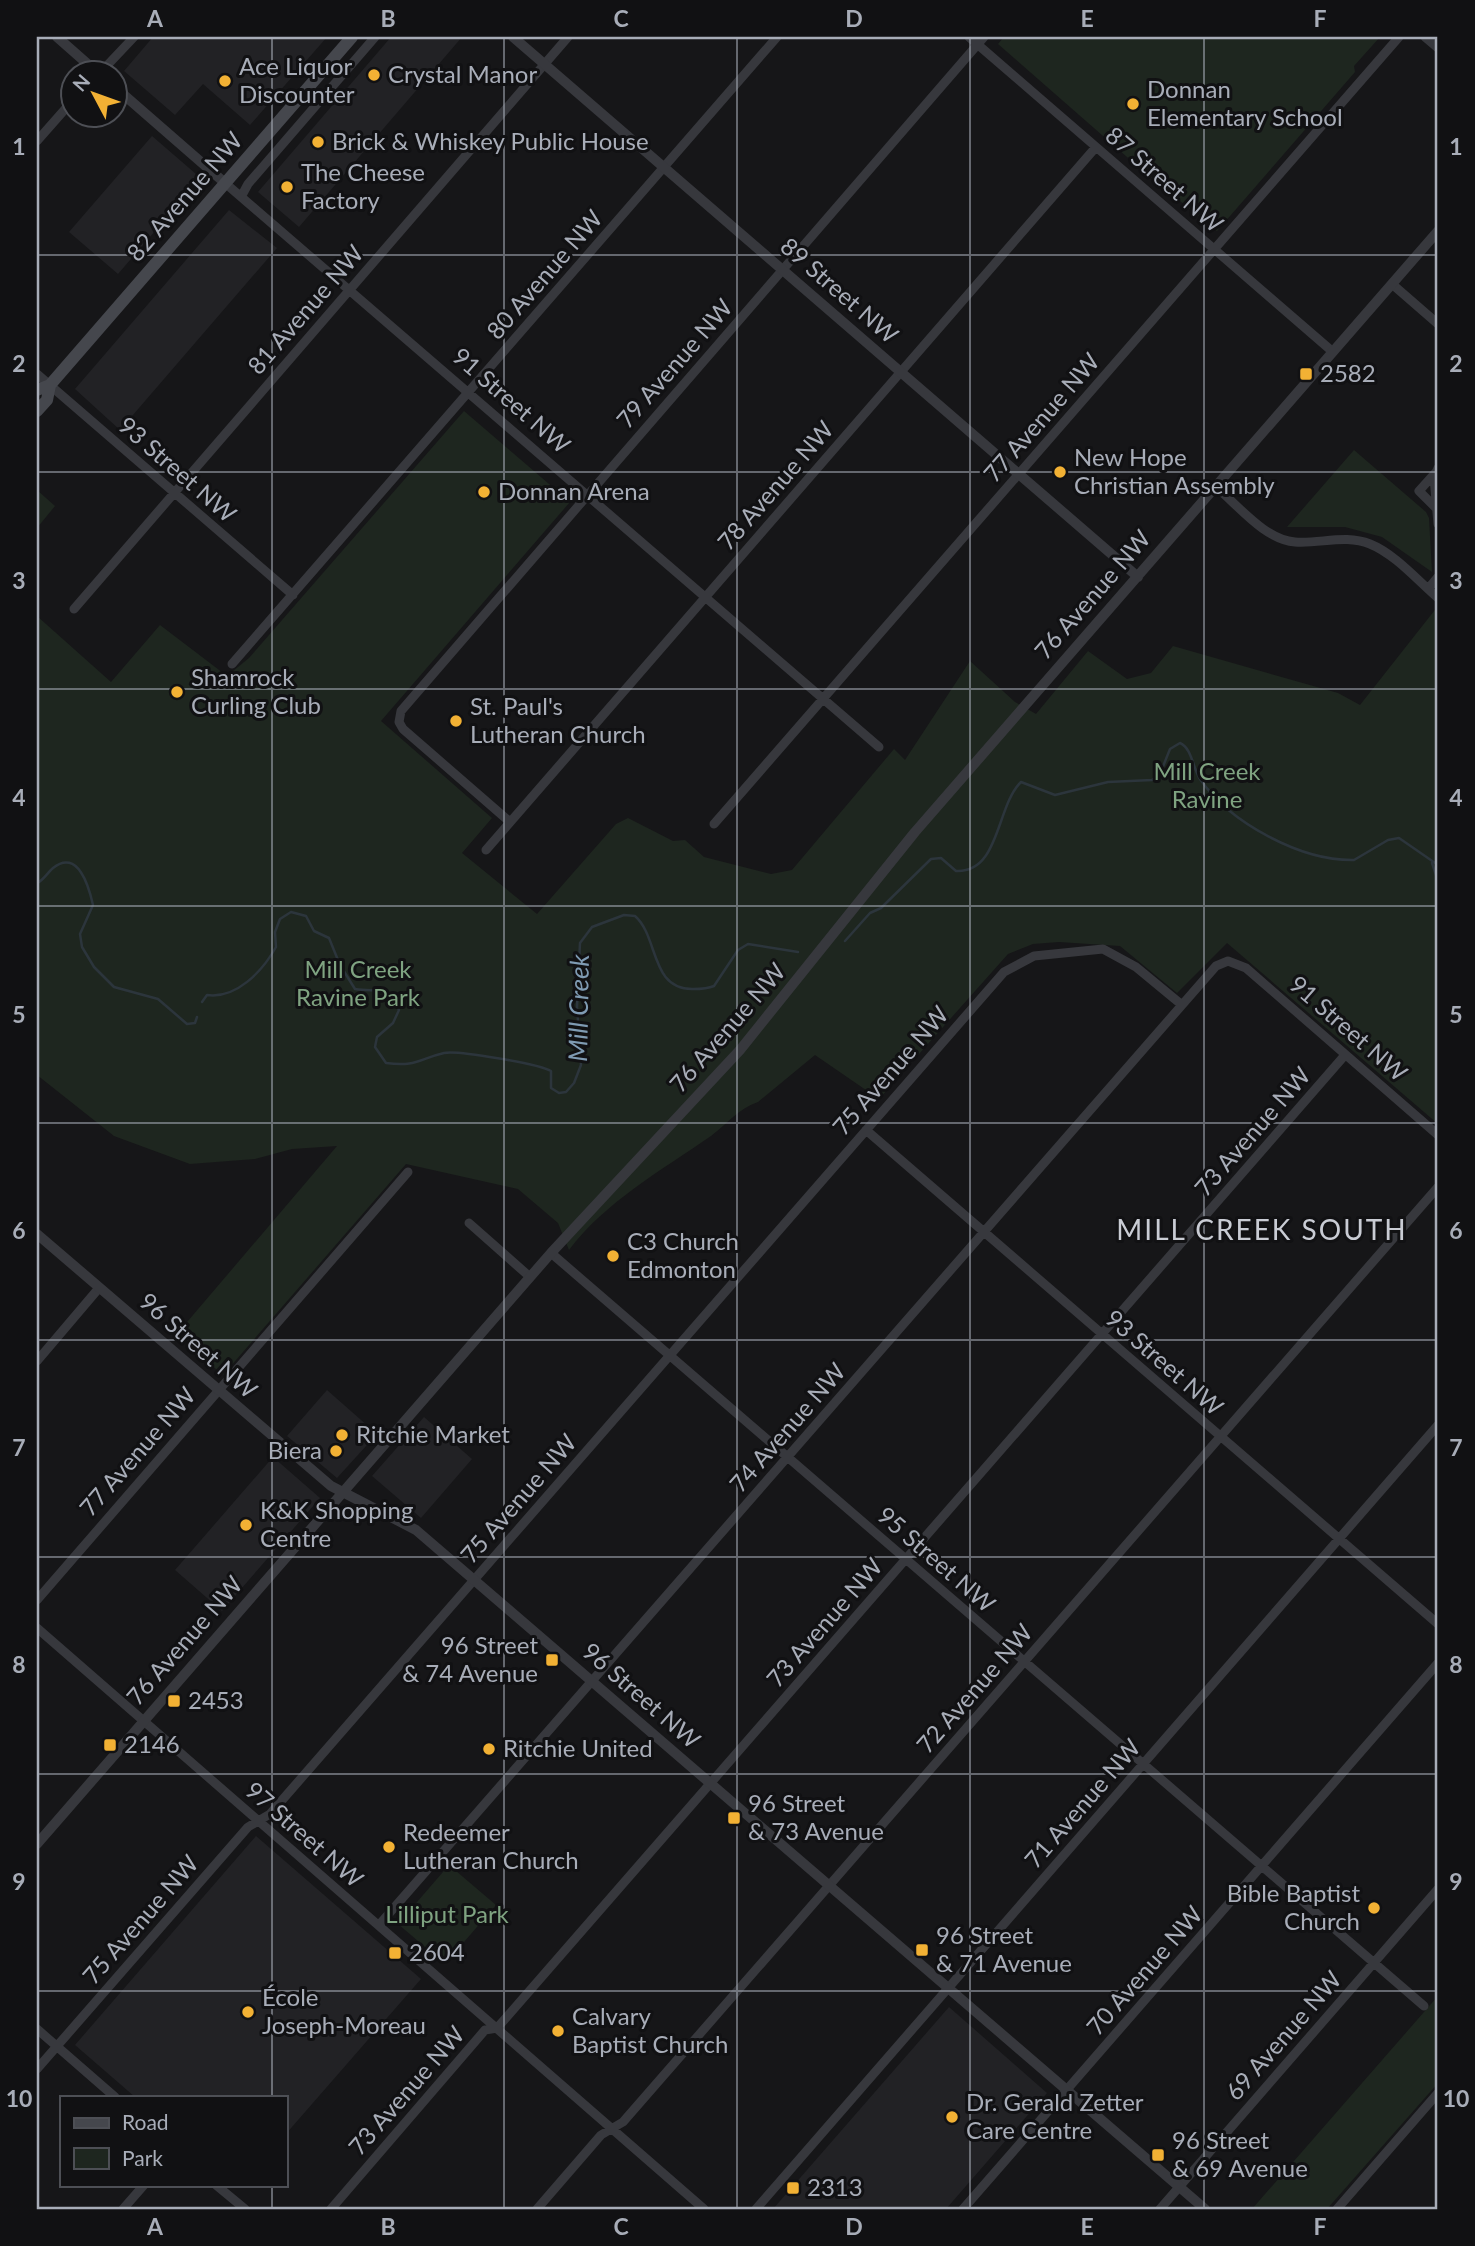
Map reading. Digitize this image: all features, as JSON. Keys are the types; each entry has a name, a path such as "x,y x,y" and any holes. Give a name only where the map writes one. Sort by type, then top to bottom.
{"main road":[{"name":"82 Avenue NW","path":"37,411 47,400 43,388 352,37"}],"street":[{"path":"57,37 84,60"},
{"path":"112,60 134,37"},
{"name":"82 Avenue NW","path":"241,197 248,184 375,37"},
{"name":"89 Street NW","path":"513,37 1138,576"},
{"name":"81 Avenue NW","path":"74,609 568,37"},
{"name":"80 Avenue NW","path":"232,664 776,37"},
{"name":"87 Street NW","path":"969,37 981,40 1096,147 1333,352"},
{"name":"77 Avenue NW","path":"714,824 1399,37"},
{"path":"1425,37 1438,48"},
{"name":"79 Avenue NW","path":"510,822 403,729 398,718 403,708 981,40"},
{"name":"91 Street NW","path":"130,100 879,747"},
{"path":"37,141 60,116"},
{"name":"78 Avenue NW","path":"486,850 1096,147"},
{"name":"76 Avenue NW","path":"37,1844 551,1253 740,1050 915,832 1438,231"},
{"path":"1392,284 1438,324"},
{"name":"93 Street NW","path":"37,374 43,388 174,493 293,596"},
{"path":"1437,470 1419,491 1437,509"},
{"path":"1437,470 1438,524"},
{"path":"1216,487 1275,536 1295,542 1343,539 1371,544 1438,598"},
{"path":"1428,589 1438,577"},
{"name":"75 Avenue NW","path":"37,2069 248,1827 270,1814 998,977 1014,964 1031,957 1096,949 1109,951 1136,967 1182,1005"},
{"name":"91 Street NW","path":"1228,961 1246,968 1438,1135"},
{"name":"74 Avenue NW","path":"379,1925 1216,966 1228,961"},
{"name":"73 Avenue NW","path":"331,2209 485,2030 497,2028 1345,1055"},
{"name":"93 Street NW","path":"866,1130 1438,1624"},
{"name":"77 Avenue NW","path":"37,1600 408,1172"},
{"name":"72 Avenue NW","path":"537,2209 601,2135 624,2122 1438,1187"},
{"path":"469,1223 530,1277"},
{"name":"96 Street NW","path":"37,1234 341,1493 410,1525 1205,2209"},
{"name":"95 Street NW","path":"551,1253 1424,2006"},
{"path":"37,1361 99,1288"},
{"name":"71 Avenue NW","path":"756,2209 1438,1425"},
{"name":"97 Street NW","path":"37,1628 704,2209"},
{"name":"70 Avenue NW","path":"963,2209 1438,1663"},
{"name":"69 Avenue NW","path":"1160,2209 1438,1889"},
{"path":"37,2029 114,2096"},
{"path":"1337,2209 1438,2093"},
{"path":"123,2209 143,2186"},
{"path":"217,2186 245,2209"}],"shaded area":[{"path":"153,37 327,37 250,125 203,84 175,115 130,76 130,64"},
{"path":"391,37 462,37 299,227 258,192"},
{"path":"152,136 196,174 198,181 118,274 69,232"},
{"path":"229,210 277,248 120,430 75,389"},
{"path":"327,1390 377,1434 337,1478 287,1436"},
{"path":"424,1417 472,1459 421,1518 372,1476"},
{"path":"273,1457 320,1498 222,1611 175,1570"},
{"name":"École Joseph-Moreau","path":"256,1836 421,1979 287,2133 287,2096 134,2096 75,2045"},
{"path":"949,2007 1047,2093 946,2209 773,2209"}],"green space":[{"path":"1004,37 1380,37 1354,66 1355,72 1217,231 1143,171 998,44"},
{"name":"Mill Creek Ravine Park","path":"464,411 570,502 381,721 492,818 462,853 537,914 616,824 628,818 673,841 685,840 704,857 771,874 792,870 894,749 905,760 970,661 1015,702 1036,714 1088,651 1127,679 1151,673 1173,646 1338,693 1360,705 1438,606 1438,1124 1227,943 1177,993 1120,946 1059,942 1033,944 1008,954 879,1099 815,1055 758,1102 739,1112 711,1136 617,1202 583,1233 569,1250 558,1223 518,1189 406,1164 223,1375 176,1335 337,1146 292,1149 255,1159 190,1164 114,1136 37,1075 37,616 111,682 160,625 227,676 249,658"},
{"path":"1354,450 1426,512 1429,518 1432,572 1382,537 1345,527 1287,527"},
{"path":"37,490 55,506 37,528"},
{"name":"Lilliput Park","path":"449,1865 496,1905 445,1964 398,1924"},
{"path":"1438,1996 1438,2083 1327,2209 1252,2209"}],"waterway":[{"name":"Mill Creek","path":"845,941 870,913 881,908 931,859 941,858 956,871 970,869 981,861 996,836 1006,806 1021,782 1055,795 1108,782 1152,780 1160,774 1170,749 1180,743 1187,749 1200,779 1213,795 1229,810 1268,836 1312,854 1354,860 1388,840 1399,838 1438,865"},
{"name":"Mill Creek","path":"37,883 62,863 76,866 89,889 93,905 80,934 82,947 94,967 114,987 158,999 187,1024 195,1023 197,1017"},
{"path":"1432,863 1438,881"},
{"name":"Mill Creek","path":"202,1002 207,995 228,993 238,988 256,974 276,947 275,932 280,919 291,912 306,916 314,931 329,938 340,965 355,989 381,991 395,1002 399,1010 393,1023 377,1037 375,1047 386,1063 411,1063 444,1053 498,1058 551,1071 551,1088 559,1093 566,1092 574,1083 581,1065 577,1007 580,943 592,927 624,915 635,916 643,925 662,972 669,981 679,987 693,989 714,986 738,950 748,944 798,952"}],"place":[{"name":"Crystal Manor","path":"374,75"},
{"name":"Ace Liquor Discounter","path":"225,81"},
{"name":"Donnan Elementary School","path":"1133,104"},
{"name":"Brick & Whiskey Public House","path":"318,142"},
{"name":"The Cheese Factory","path":"287,187"},
{"name":"2582","path":"1306,374"},
{"name":"New Hope Christian Assembly","path":"1060,472"},
{"name":"Donnan Arena","path":"484,492"},
{"name":"Shamrock Curling Club","path":"177,692"},
{"name":"St. Paul's Lutheran Church","path":"456,721"},
{"name":"C3 Church Edmonton","path":"613,1256"},
{"name":"Ritchie Market","path":"342,1435"},
{"name":"Biera","path":"336,1451"},
{"name":"K&K Shopping Centre","path":"246,1525"},
{"name":"96 Street & 74 Avenue","path":"552,1660"},
{"name":"2453","path":"174,1701"},
{"name":"2146","path":"110,1745"},
{"name":"Ritchie United","path":"489,1749"},
{"name":"96 Street & 73 Avenue","path":"734,1818"},
{"name":"Redeemer Lutheran Church","path":"389,1847"},
{"name":"Bible Baptist Church","path":"1374,1908"},
{"name":"96 Street & 71 Avenue","path":"922,1950"},
{"name":"2604","path":"395,1953"},
{"name":"École Joseph-Moreau","path":"248,2012"},
{"name":"Calvary Baptist Church","path":"558,2031"},
{"name":"Dr. Gerald Zetter Care Centre","path":"952,2117"},
{"name":"96 Street & 69 Avenue","path":"1158,2155"},
{"name":"2313","path":"793,2188"}],"district":[{"name":"MILL CREEK SOUTH","path":"1262,1230"}],"park label":[{"name":"Mill Creek Ravine","path":"1207,786"}]}
